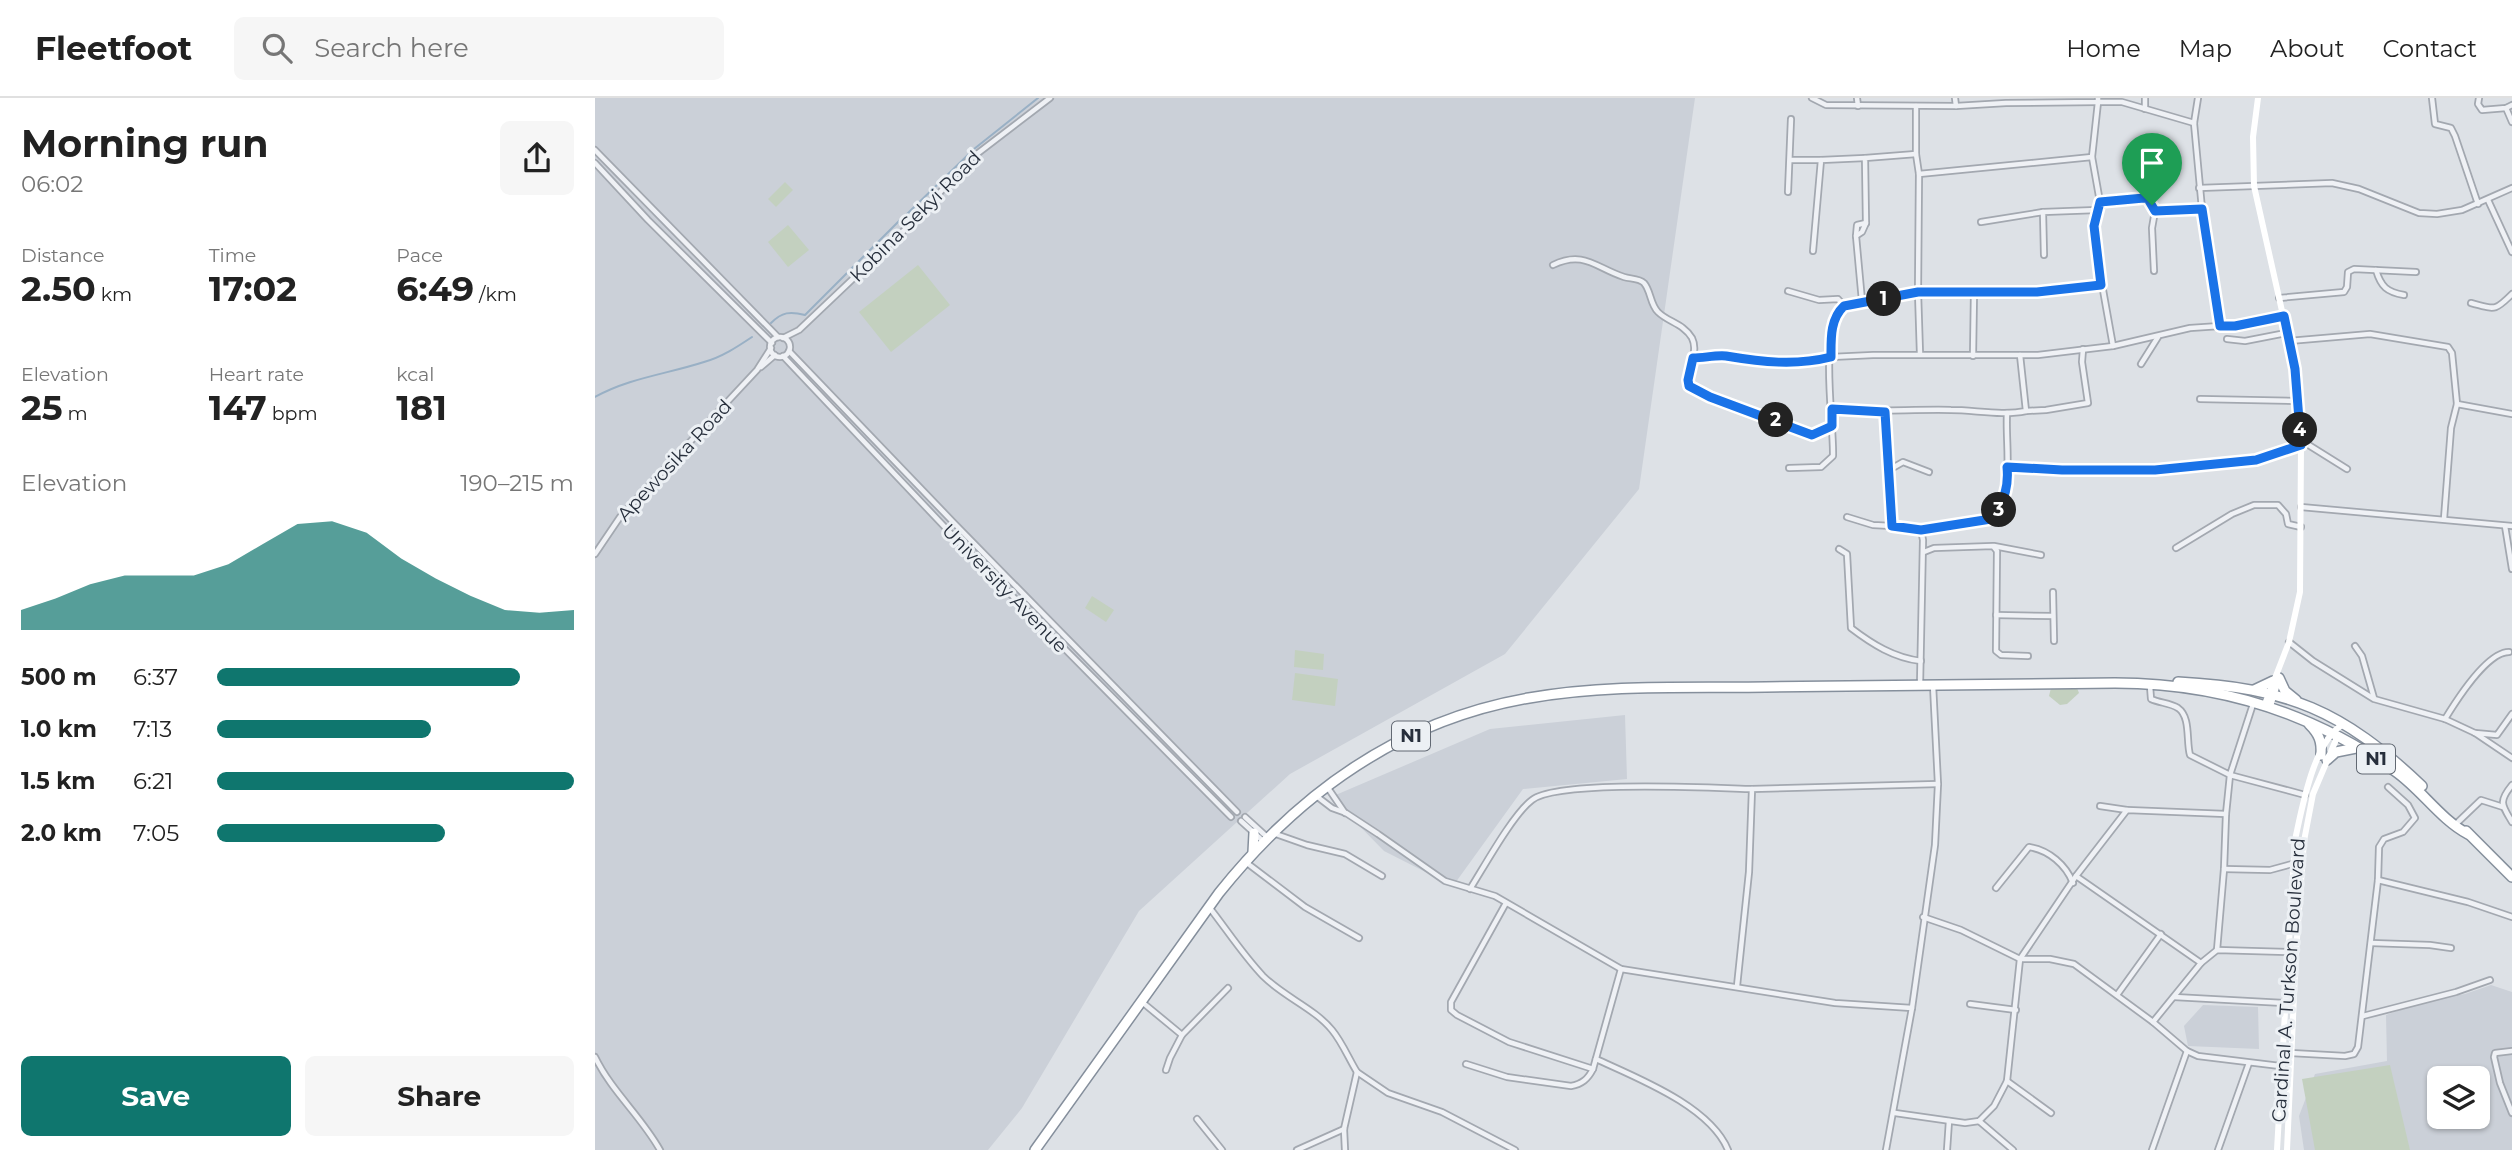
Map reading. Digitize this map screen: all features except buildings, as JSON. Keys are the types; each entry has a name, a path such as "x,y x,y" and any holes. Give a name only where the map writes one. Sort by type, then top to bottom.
{"highway":[{"path":"2254,690 2277,676 2285,691 2297,701"},
{"name":"N1","path":"1035,1150 1209,906 1253,853 1314,794 1364,760 1434,726 1459,716 1528,698 1619,689 2177,682 2254,690 2297,701 2337,728 2393,759 2467,834"},
{"name":"N1","path":"2131,683 2213,692 2268,705 2305,721 2337,728 2361,749 2398,773 2512,877"},
{"path":"2305,721 2319,735 2324,758 2345,748 2361,749"},
{"path":"1253,853 1256,831 1270,835"}],"street":[{"name":"Kobina Sekyi Road","path":"780,337 799,330 917,218 969,160 1050,98"},
{"path":"1812,98 1826,105 1858,106 1956,106 2006,100 2115,101 2194,123"},
{"path":"1857,98 1858,106"},
{"path":"1893,98 1894,105"},
{"path":"1955,98 1956,106"},
{"path":"2145,98 2145,108"},
{"path":"2198,98 2194,123 2199,188 2220,326"},
{"path":"2258,98 2253,137 2254,186 2295,369 2301,445 2301,581 2289,642 2268,705"},
{"path":"2432,98 2435,124 2451,128 2479,204"},
{"path":"2479,98 2478,104 2482,110 2509,107 2512,122"},
{"path":"2098,100 2092,157 2100,202 2095,244 2113,346"},
{"path":"1916,106 1920,354"},
{"path":"1788,192 1791,119"},
{"path":"595,150 789,343"},
{"path":"1791,160 1916,154"},
{"path":"1919,174 2092,157"},
{"path":"1862,301 1856,236 1862,232 1866,223 1865,158"},
{"path":"1814,251 1821,160"},
{"path":"595,163 771,346 775,355"},
{"path":"2199,188 2332,183 2359,189 2419,213 2449,212 2479,204 2512,188"},
{"path":"2100,202 2148,199 2155,211 2152,228 2154,271"},
{"path":"2488,200 2512,252"},
{"path":"2155,211 2202,209"},
{"path":"1981,222 2042,212 2097,210"},
{"path":"2042,212 2044,255"},
{"path":"1553,265 1572,258 1582,259 1645,284 1655,310 1680,326 1692,339 1693,358 1688,380 1689,386 1698,392 1812,435 1832,426"},
{"path":"2376,270 2386,290 2404,295"},
{"path":"2279,298 2344,292 2350,271 2416,272"},
{"path":"1789,468 1821,467 1833,456 1829,376 1833,321 1844,306 1918,292 2037,292 2101,285"},
{"path":"1788,291 1819,300 1838,299 1844,306"},
{"path":"1973,356 1974,292"},
{"path":"2471,303 2498,308 2512,294"},
{"path":"1693,358 1725,356 1754,361 1796,363 1831,357 2020,355 2113,346 2190,328 2235,326 2284,316"},
{"path":"757,369 775,355 783,356 789,351 789,343 799,330"},
{"path":"2227,339 2245,341 2286,333"},
{"path":"2288,341 2369,334 2448,347 2452,353 2457,404 2451,428 2444,519"},
{"path":"2141,364 2159,336"},
{"path":"757,369 780,337"},
{"path":"1832,409 2007,413 2088,403 2082,362 2083,349"},
{"name":"University Avenue","path":"789,351 1237,812"},
{"path":"2020,355 2026,411"},
{"name":"University Avenue","path":"783,356 957,540 1231,817"},
{"name":"Apewosika Road","path":"595,554 620,516 757,369"},
{"path":"2200,399 2298,401"},
{"path":"2457,404 2512,414"},
{"path":"1885,412 1892,526"},
{"path":"1847,517 1873,525 1921,530 1991,519 2004,500 2007,482 2007,413"},
{"path":"2007,467 2155,470 2256,460 2301,445 2315,446 2347,469"},
{"path":"1889,470 1903,462 1929,472"},
{"path":"2176,548 2232,514 2254,505 2278,505 2283,509 2288,524 2301,527"},
{"path":"2301,507 2512,526"},
{"path":"2505,526 2512,569"},
{"path":"1920,685 1924,552 1921,530"},
{"path":"1924,552 1934,548 1993,546 2041,555"},
{"path":"1993,546 1997,551 1996,651 2001,655 2028,656"},
{"path":"1839,549 1846,554 1848,565 1851,628 1899,657 1921,661"},
{"path":"2053,592 2055,640"},
{"path":"1996,614 2053,616"},
{"path":"2289,642 2313,661 2374,699 2445,719 2475,733 2512,758"},
{"path":"2355,646 2362,656 2374,699"},
{"path":"2445,719 2479,673 2497,655 2511,652"},
{"path":"1886,1150 1895,1113 1912,1008 1935,845 1938,784 1933,685"},
{"path":"2150,685 2151,699 2180,709 2185,715 2190,755 2230,775 2305,795"},
{"path":"2217,950 2230,775 2254,701"},
{"path":"2475,733 2497,734 2512,714"},
{"name":"Cardinal A. Turkson Boulevard","path":"2277,1150 2295,839 2305,795 2337,728"},
{"name":"Cardinal A. Turkson Boulevard","path":"2287,1150 2304,841 2313,794 2324,758"},
{"path":"1470,889 1521,811 1548,792 1647,787 1752,789 1938,784"},
{"path":"1327,785 1346,813"},
{"path":"2503,807 2506,793 2512,785"},
{"path":"2291,1053 2345,1056 2354,1054 2358,1047 2381,842 2403,832 2415,818 2408,806 2388,787"},
{"path":"1737,986 1749,872 1752,789"},
{"path":"1314,794 1332,808 1346,813 1437,877 1506,903 1621,969 1857,1006 1912,1008"},
{"path":"2458,822 2481,800 2503,807 2512,822"},
{"path":"2100,806 2127,810 2226,814"},
{"path":"1979,1121 1994,1106 2007,1081 2020,959 2076,876 2127,810"},
{"path":"1243,819 1256,831 1345,854 1382,876"},
{"path":"2295,839 2304,841"},
{"path":"1996,888 2029,847 2040,850 2064,866 2073,884"},
{"path":"1245,862 1304,906 1359,938"},
{"path":"2224,869 2270,870 2292,864"},
{"path":"2076,876 2201,963"},
{"path":"2378,880 2468,902 2512,917"},
{"path":"1506,903 1451,1002 1451,1010 1509,1042 1593,1069"},
{"path":"1209,906 1263,976 1280,992 1332,1029 1357,1073 1388,1093 1442,1112 1515,1150"},
{"path":"1923,917 1961,930 2020,959 2074,964 2153,1022 2187,1051 2198,1056 2280,1066"},
{"path":"2117,995 2161,934"},
{"path":"2371,943 2451,948"},
{"path":"2153,1022 2201,963 2217,950 2287,952"},
{"path":"1466,1064 1507,1077 1571,1086 1580,1084 1589,1077 1593,1069 1621,969"},
{"path":"2363,1016 2456,992 2490,980"},
{"path":"1166,1070 1182,1035 1228,988"},
{"path":"2174,997 2284,1003"},
{"path":"1142,1002 1182,1035"},
{"path":"1970,1004 2016,1010"},
{"path":"2152,1150 2187,1051"},
{"path":"2512,1051 2495,1053 2494,1057 2500,1083 2512,1113"},
{"path":"595,1057 604,1076 653,1137 660,1150"},
{"path":"1596,1059 1633,1075 1690,1108 1718,1132 1728,1150"},
{"path":"2218,1150 2249,1063"},
{"path":"1345,1150 1344,1129 1357,1073"},
{"path":"2007,1081 2051,1113"},
{"path":"2278,1108 2289,1109"},
{"path":"1895,1113 1949,1121 1979,1121 2011,1149"},
{"path":"1197,1119 1222,1150"},
{"path":"1947,1150 1949,1121"},
{"path":"1297,1150 1344,1129"}],"shaded area":[{"path":"595,98 1695,98 1639,489 1505,654 1290,774 1139,911 1022,1108 988,1150 595,1150"},
{"path":"1625,715 1627,779 1523,789 1453,886 1384,851 1331,797 1490,729"},
{"path":"2491,985 2512,992 2512,1150 2304,1150 2299,1116 2315,1074 2387,1061 2386,1015 2428,1000 2465,994"},
{"path":"2203,1005 2258,1007 2259,1049 2188,1046 2184,1026"}],"green space":[{"path":"785,182 793,190 776,207 768,199"},
{"path":"788,225 809,250 788,267 768,242"},
{"path":"918,265 950,305 891,352 859,312"},
{"path":"1092,596 1114,610 1106,622 1085,608"},
{"path":"1295,650 1324,654 1323,670 1294,667"},
{"path":"1295,673 1338,679 1335,706 1292,700"},
{"path":"2051,688 2077,688 2079,693 2067,704 2060,705 2049,696"},
{"path":"2390,1065 2410,1150 2315,1150 2302,1079"}],"waterway":[{"path":"907,214 974,149 1038,98"},
{"path":"771,323 786,313 805,315 900,220"},
{"path":"595,397 635,381 711,360 752,337"}],"route":[{"path":"2144,198 2152,205 2155,211 2202,209 2220,326 2235,326 2284,316 2295,369 2301,445 2256,460 2155,470 2007,467 2004,500 1991,519 1970,520 1921,530 1892,526 1885,412 1832,409 1832,426 1812,435 1710,397 1689,386 1688,373 1693,358 1725,356 1767,363 1796,363 1831,357 1833,321 1837,312 1844,306 1862,301 1918,292 2037,292 2101,285 2094,226 2100,202 2144,198"}]}
